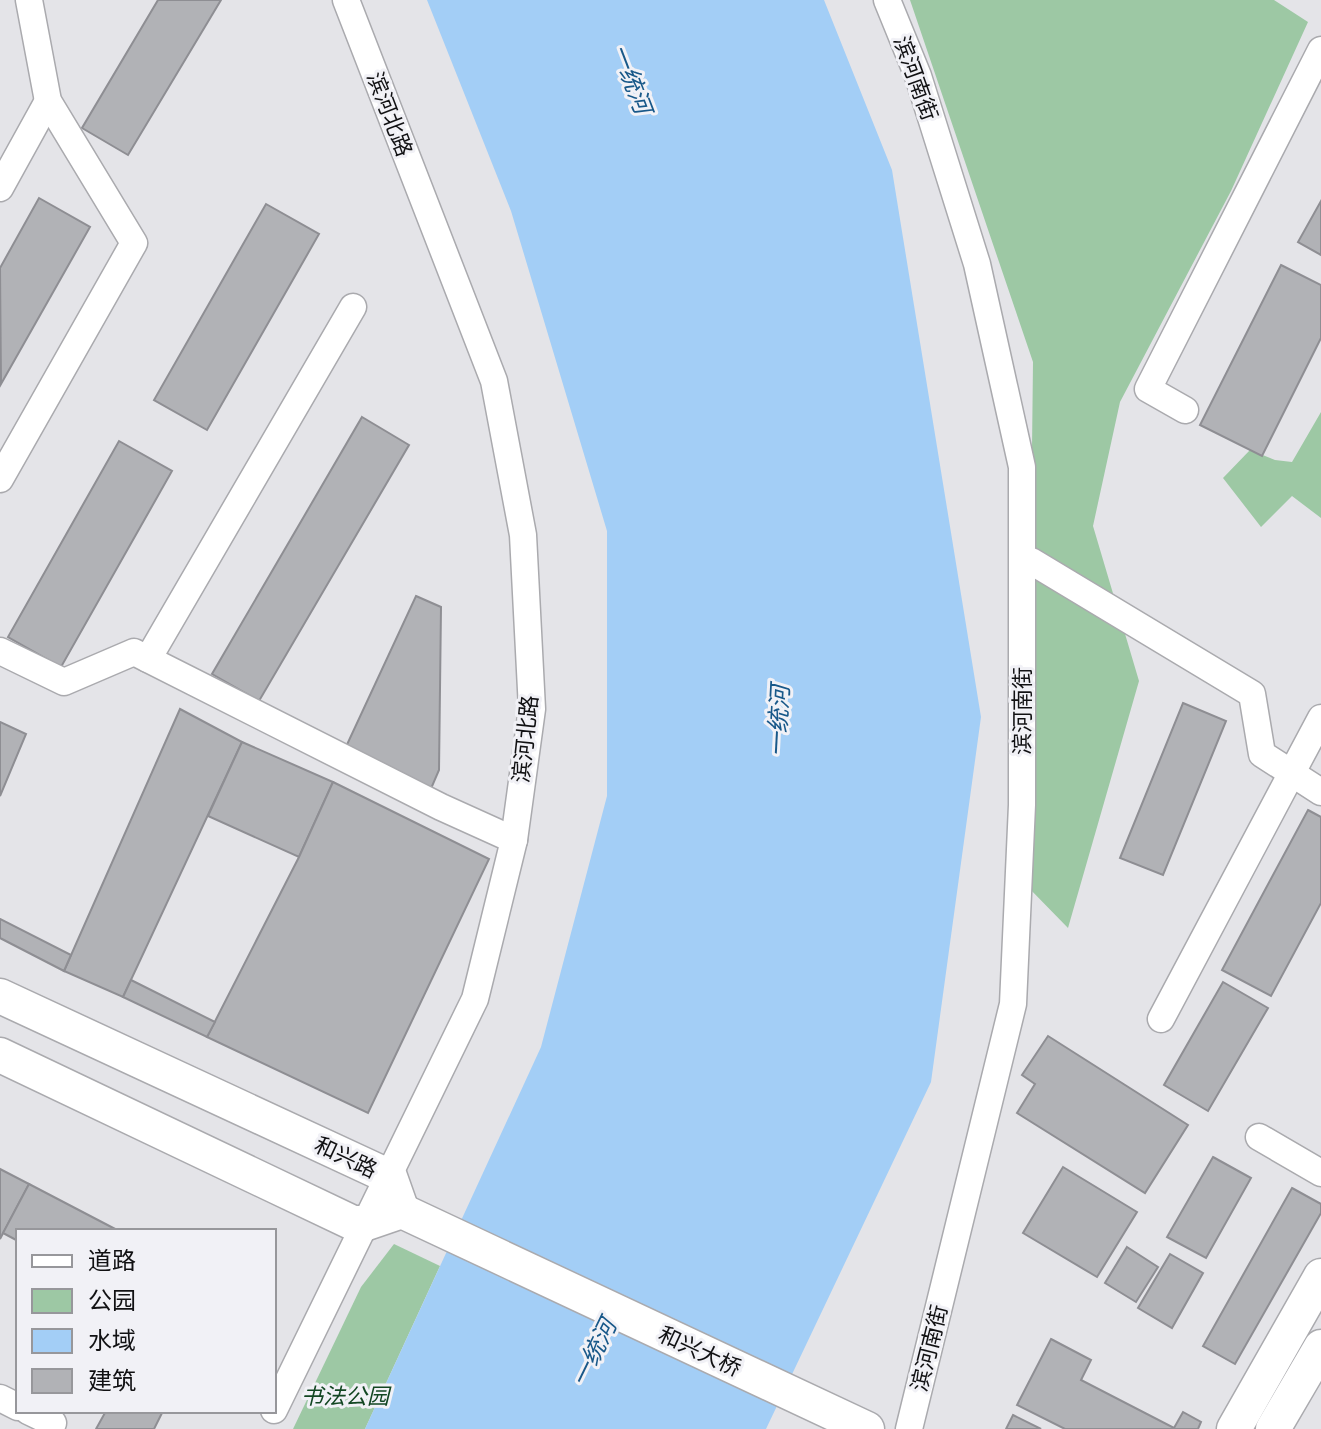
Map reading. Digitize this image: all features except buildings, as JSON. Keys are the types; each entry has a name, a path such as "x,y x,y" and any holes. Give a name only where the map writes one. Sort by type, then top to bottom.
{"street":[{"path":"0,479 134,243 48,101 29,0"},
{"name":"滨河北路","path":"276,1406 475,999 514,840 532,709 523,535 494,381 346,0"},
{"name":"滨河南街","path":"887,0 918,76 977,264 1022,467 1022,805 1013,1004 909,1429"},
{"path":"1185,410 1148,389 1321,50"},
{"path":"0,188 48,101"},
{"path":"148,659 353,307"},
{"path":"1031,561 1252,694 1262,754 1321,792"},
{"path":"0,651 64,682 134,652 441,807 514,840"},
{"path":"1161,1019 1321,718"},
{"name":"和兴路","path":"0,996 390,1177 402,1211"},
{"path":"0,1055 353,1223 367,1223 402,1211"},
{"path":"1259,1137 1321,1173"},
{"name":"和兴大桥","path":"402,1211 867,1429"},
{"path":"1234,1429 1321,1276"},
{"path":"1273,1429 1321,1347"},
{"path":"32,1413 53,1423 50,1429"}],"green space":[{"path":"910,0 1274,0 1308,22 1231,191 1120,402 1093,526 1139,681 1068,928 1027,886 1033,362"},
{"path":"1321,412 1321,518 1292,496 1261,527 1223,478 1250,450 1275,460 1292,462"},
{"name":"书法公园","path":"394,1244 440,1266 365,1429 293,1429 361,1287"}],"water":[{"name":"一统河","path":"427,0 824,0 892,170 981,717 931,1082 766,1429 365,1429 541,1047 607,796 607,531 511,211"}]}
